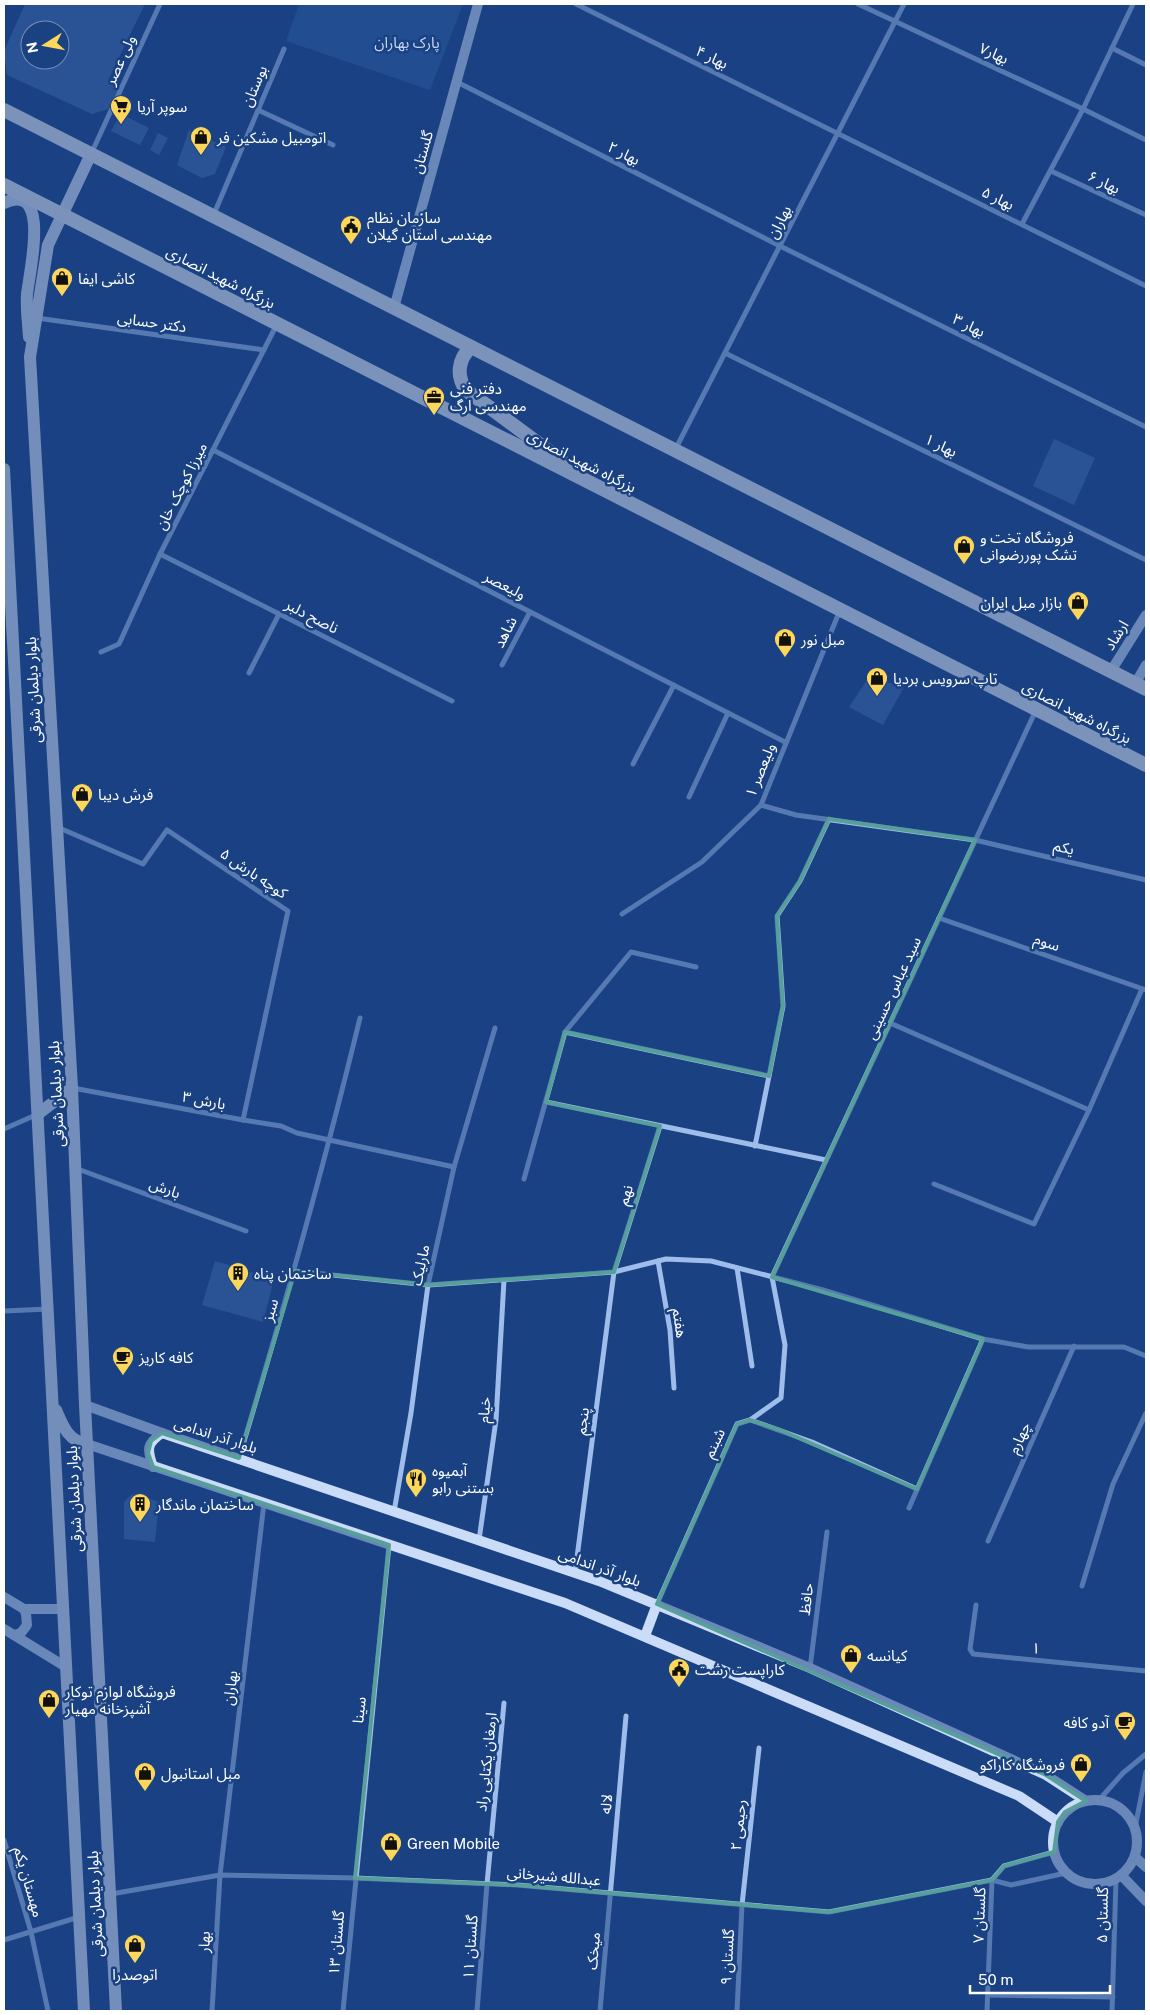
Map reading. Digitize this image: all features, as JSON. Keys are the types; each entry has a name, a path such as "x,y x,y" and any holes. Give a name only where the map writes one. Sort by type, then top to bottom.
{"highway":[{"path":"4,110 1141,686"},
{"name":"بزرگراه شهید انصاری","path":"4,185 1146,765"},
{"path":"471,347 462,359 460,370 461,381 470,394 598,487"}],"main road":[{"name":"گلستان","path":"394,308 478,4"},
{"name":"بلوار دیلمان شرقی","path":"90,154 48,245 30,356 72,1088 85,1405 116,2011"},
{"path":"4,203 11,200 23,202 28,205 34,214 35,237 27,309 30,356"},
{"name":"بلوار دیلمان شرقی","path":"4,469 84,2011"},
{"name":"ارشاد","path":"1111,671 1146,615"},
{"path":"1141,686 1146,665"},
{"path":"38,1114 72,1088"},
{"path":"53,1400 68,1435 78,1442 566,1603 1018,1796 1058,1822"},
{"name":"بلوار آذر اندامی","path":"85,1405 162,1433 575,1573 657,1604 810,1668 1046,1775 1086,1801"},
{"path":"153,1467 148,1453 151,1441 162,1433"},
{"path":"4,1597 24,1610 28,1619 28,1625 21,1633 14,1635"},
{"path":"645,1636 657,1604"},
{"path":"24,1610 64,1609"},
{"path":"4,1629 66,1667"},
{"path":"1099,1800 1117,1806 1128,1815 1135,1828 1138,1843 1135,1857 1119,1877 1108,1883 1094,1885 1079,1882 1066,1874 1057,1861 1054,1852 1054,1832 1058,1822 1065,1812 1075,1805 1086,1801 1099,1800"},
{"path":"1135,1857 1146,1867"},
{"path":"1119,1877 1146,1901"}],"street":[{"name":"ولی عصر","path":"90,154 160,4"},
{"name":"بهار ۴","path":"576,4 838,133"},
{"path":"858,4 896,21"},
{"name":"بهاران","path":"675,451 904,4"},
{"path":"1022,224 1083,108 1133,4"},
{"name":"بهار۷","path":"896,21 1083,108 1146,140"},
{"path":"1112,48 1146,65"},
{"name":"بوستان","path":"213,216 284,49"},
{"name":"بهار ۲","path":"457,82 780,246"},
{"path":"258,110 334,145"},
{"name":"بهار ۵","path":"838,133 1146,286"},
{"name":"بهار ۶","path":"1051,171 1146,215"},
{"name":"بهار ۳","path":"780,246 1146,427"},
{"name":"دکتر حسابی","path":"37,318 264,350"},
{"name":"میرزا کوچک خان","path":"100,652 119,644 160,554 277,324"},
{"name":"بهار ۱","path":"725,353 1146,560"},
{"name":"ولیعصر","path":"213,450 786,742"},
{"name":"ناصح دلبر","path":"160,554 452,701"},
{"name":"ولیعصر ۱","path":"622,914 702,862 761,805 840,610"},
{"name":"شاهد","path":"502,665 530,612"},
{"path":"250,673 280,614"},
{"path":"633,764 674,685"},
{"name":"سید عباس حسینی","path":"772,1277 1036,709"},
{"path":"689,797 728,712"},
{"name":"یکم","path":"761,805 796,815 975,840 1146,880"},
{"path":"755,1146 783,1006 777,916 800,882 829,819"},
{"name":"کوچه بارش ۵","path":"57,827 143,864 167,830 288,911 243,1120"},
{"name":"سوم","path":"939,918 1144,990"},
{"path":"524,1179 565,1032 631,952 696,967"},
{"path":"934,1184 1034,1224 1144,990"},
{"name":"سبز","path":"239,1458 295,1271 360,1018"},
{"path":"890,1023 1089,1110"},
{"name":"مارلیک","path":"394,1512 411,1413 428,1285 454,1167 495,1028"},
{"path":"565,1032 769,1076"},
{"name":"بارش ۳","path":"72,1088 281,1126 297,1133 454,1167"},
{"path":"546,1102 826,1160"},
{"path":"4,1129 38,1114"},
{"name":"نهم","path":"614,1272 660,1126"},
{"name":"بارش","path":"75,1168 246,1231"},
{"path":"295,1271 428,1285 614,1272 666,1259 711,1261 823,1290 983,1339 1028,1347 1124,1347 1146,1356"},
{"name":"هفتم","path":"658,1261 670,1330 674,1388"},
{"path":"737,1268 752,1366"},
{"name":"پنجم","path":"575,1573 614,1272"},
{"name":"شبنم","path":"657,1604 737,1424 750,1420 781,1398 785,1345 772,1277"},
{"name":"خیام","path":"479,1540 496,1420 504,1280"},
{"path":"4,1312 48,1309"},
{"path":"908,1508 983,1339"},
{"name":"چهارم","path":"988,1541 1074,1346"},
{"path":"1082,1586 1113,1484 1146,1413"},
{"path":"750,1420 812,1442 917,1489"},
{"name":"بهاران","path":"220,1875 264,1503"},
{"name":"حافظ","path":"810,1668 827,1532"},
{"name":"سینا","path":"354,1878 389,1545"},
{"name":"۱","path":"976,1606 970,1648 972,1654 1146,1671"},
{"name":"ارمغان یکتایی راد","path":"487,1884 504,1704"},
{"name":"لاله","path":"611,1893 626,1716"},
{"name":"رحیمی ۲","path":"742,1905 759,1748"},
{"path":"1099,1800 1123,1773 1146,1754"},
{"path":"1135,1828 1146,1772"},
{"name":"مهستان یکم","path":"4,1840 31,1932 48,2011"},
{"name":"عبدالله شیرخانی","path":"992,1880 1004,1866 1054,1852"},
{"name":"عبدالله شیرخانی","path":"110,1894 220,1875 354,1878 487,1884 829,1912 992,1880 1011,1886 1066,1874"},
{"name":"بهار","path":"212,2011 220,1875"},
{"name":"گلستان ۵","path":"1112,2011 1119,1877"},
{"name":"گلستان ۱۳","path":"342,2011 354,1878"},
{"name":"گلستان ۷","path":"987,2011 992,1880"},
{"name":"گلستان ۱۱","path":"477,2011 487,1884"},
{"name":"میخک","path":"600,2011 611,1893"},
{"name":"گلستان ۹","path":"736,2011 742,1905"},
{"path":"4,1940 80,1916"},
{"path":"988,1995 1113,1997"}],"highlighted area":[{"path":"829,819 975,840 772,1277 983,1339 917,1489 780,1430 750,1420 737,1424 657,1604 1046,1775 1086,1801 1065,1812 1058,1822 1054,1852 1004,1866 992,1880 829,1912 517,1885 355,1878 389,1545 153,1467 148,1453 151,1441 162,1433 239,1458 295,1271 428,1285 614,1272 660,1126 546,1102 565,1032 769,1076 783,1006 777,916 800,881"}],"green space":[{"name":"پارک بهاران","path":"299,4 463,4 430,90 286,41"}],"building":[{"path":"25,4 145,4 108,80 120,85 108,109 92,114 7,75 4,51"},
{"path":"121,114 149,128 140,145 111,131"},
{"name":"اتومبیل مشکین فر","path":"189,130 226,147 215,174 202,178 177,165"},
{"path":"158,133 168,138 159,155 150,150"},
{"path":"1054,439 1095,458 1074,505 1033,486"},
{"name":"تاپ سرویس بردیا","path":"869,677 904,687 883,725 849,707"},
{"name":"ساختمان پناه","path":"215,1261 274,1279 263,1322 202,1305"},
{"name":"ساختمان ماندگار","path":"137,1494 159,1502 155,1542 124,1539 124,1502 131,1495"}],"place":[{"name":"سوپر آریا","path":"121,125"},
{"name":"اتومبیل مشکین فر","path":"201,156"},
{"name":"سازمان نظام مهندسی استان گیلان","path":"351,245"},
{"name":"کاشی ایفا","path":"62,297"},
{"name":"دفتر فنی مهندسی ارگ","path":"434,416"},
{"name":"فروشگاه تخت و تشک پوررضوانی","path":"964,565"},
{"name":"بازار مبل ایران","path":"1078,621"},
{"name":"مبل نور","path":"785,658"},
{"name":"تاپ سرویس بردیا","path":"877,697"},
{"name":"فرش دیبا","path":"82,813"},
{"name":"ساختمان پناه","path":"238,1292"},
{"name":"کافه کاریز","path":"123,1376"},
{"name":"آبمیوه بستنی رابو","path":"416,1498"},
{"name":"ساختمان ماندگار","path":"140,1523"},
{"name":"کیانسه","path":"851,1674"},
{"name":"کاراپست رشت","path":"679,1688"},
{"name":"فروشگاه لوازم توکار آشپزخانه مهیار","path":"49,1719"},
{"name":"آدو کافه","path":"1125,1741"},
{"name":"فروشگاه کاراکو","path":"1081,1783"},
{"name":"مبل استانبول","path":"145,1792"},
{"name":"Green Mobile","path":"391,1862"},
{"name":"اتوصدرا","path":"135,1964"}]}
